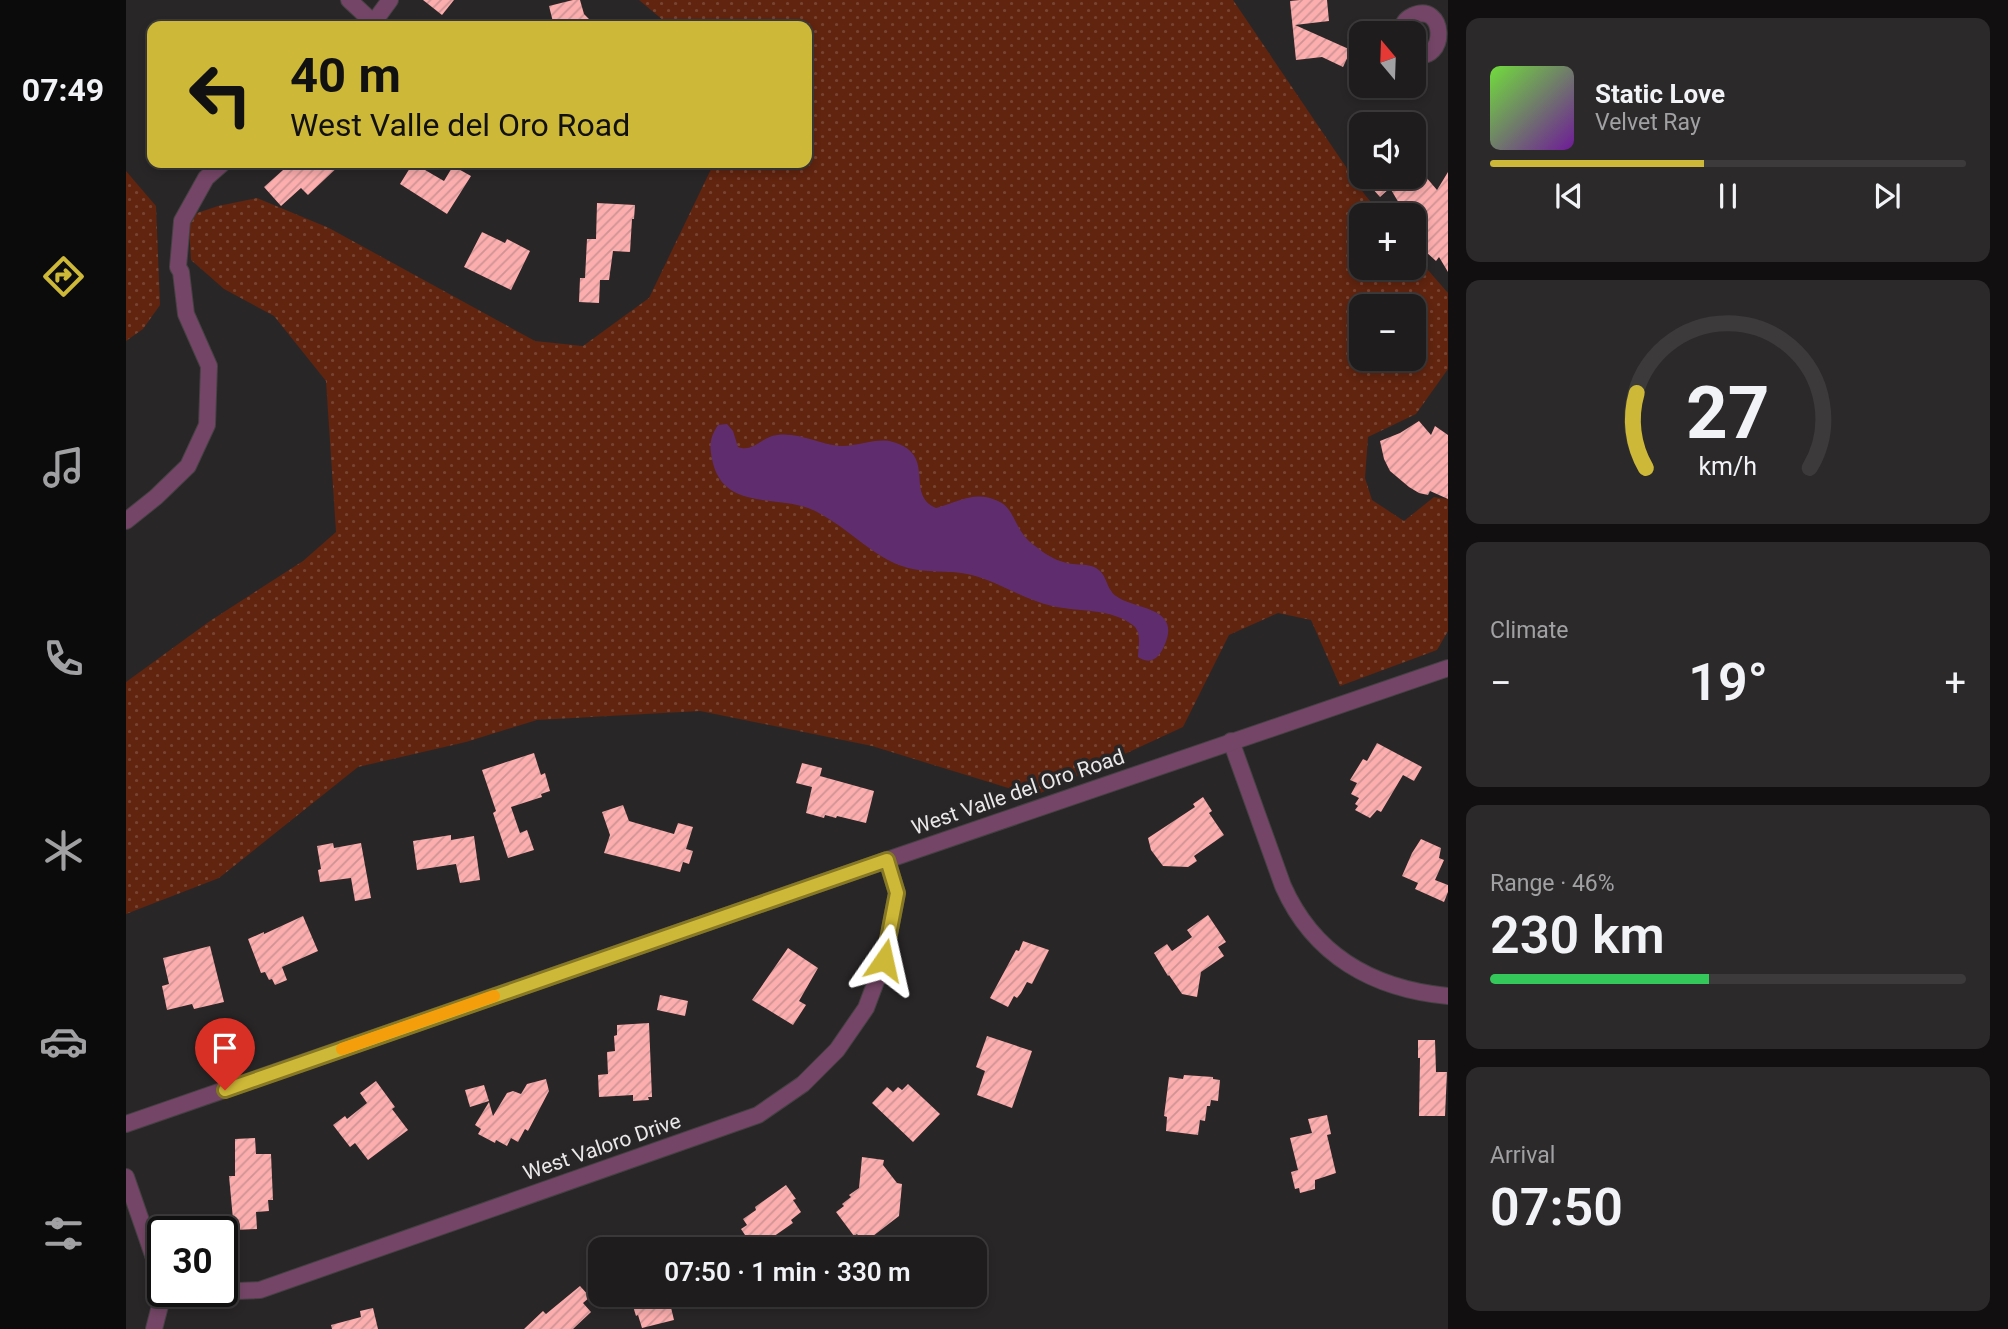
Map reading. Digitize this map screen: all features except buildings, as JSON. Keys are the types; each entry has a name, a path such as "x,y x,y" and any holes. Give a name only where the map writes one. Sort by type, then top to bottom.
{"street":[{"path":"349,0 370,21"},
{"path":"377,21 390,0"},
{"path":"1405,21 1417,14 1431,16 1444,25 1442,39 1435,51 1426,54"},
{"path":"126,521 188,466 207,425 209,366 186,314 181,272 178,267 182,221 206,178 217,168"},
{"name":"West Valle del Oro Road","path":"126,1124 1448,668"},
{"path":"1231,741 1289,901 1312,933 1348,965 1375,980 1402,989 1448,996"},
{"name":"West Valoro Drive","path":"238,1291 260,1290 758,1115 803,1084 837,1051 866,1008 884,960 897,893 887,860"},
{"path":"126,1177 147,1238"},
{"path":"154,1329 160,1307"}],"shaded area":[{"path":"639,0 1233,0 1349,171 1349,189 1361,189 1372,203 1349,203 1349,280 1426,280 1426,268 1448,293 1448,369 1416,414 1368,437 1365,478 1372,500 1404,521 1434,497 1448,499 1448,631 1437,650 1340,686 1311,620 1278,613 1229,635 1183,727 1034,796 872,746 700,711 537,720 466,742 358,767 219,878 126,914 126,682 210,621 303,561 336,532 326,381 274,316 224,289 191,260 189,226 197,213 257,198 329,228 535,341 583,346 649,298 712,168 812,168 812,21 664,21"},
{"path":"126,171 156,206 160,305 143,329 126,341"},
{"path":"727,424 733,431 738,447 743,448 753,446 771,436 785,435 840,446 887,441 906,448 918,465 922,494 927,502 936,508 967,498 982,497 1003,504 1025,537 1043,552 1065,563 1094,567 1102,573 1116,596 1161,616 1167,622 1168,632 1163,649 1155,659 1143,660 1138,657 1139,637 1136,629 1116,616 1052,606 967,574 908,568 882,556 834,522 808,508 750,498 737,493 726,486 718,475 711,454 715,429 718,425"}],"slow traffic":[{"path":"342,1049 494,996"}],"route":[{"path":"225,1090 887,860 897,893 884,960"}]}
